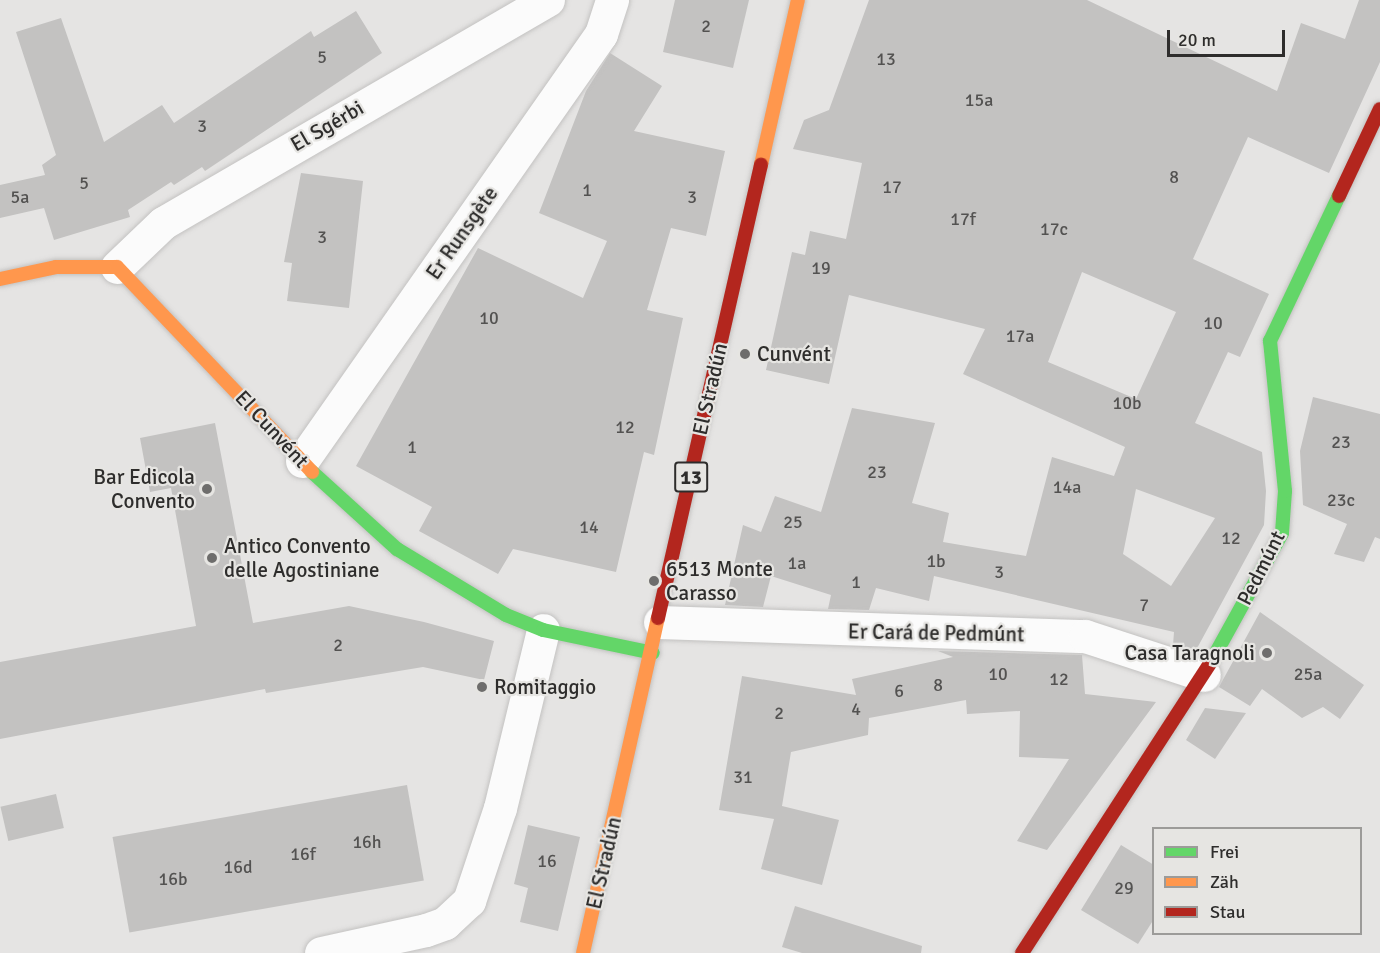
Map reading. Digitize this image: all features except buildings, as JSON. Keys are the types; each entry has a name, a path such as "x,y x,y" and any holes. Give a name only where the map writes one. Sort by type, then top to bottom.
{"street":[{"name":"El Sgérbi","path":"117,267 139,242 173,217 548,0"},
{"name":"Er Runsgète","path":"302,461 601,34 612,0"},
{"name":"El Stradún","path":"583,953 657,637 798,0"},
{"name":"Pedmúnt","path":"1022,953 1204,675 1284,519 1270,341 1380,109"},
{"path":"0,279 56,267 117,267"},
{"name":"El Cunvént","path":"117,267 368,528 397,549 506,615 543,630 657,637"},
{"path":"321,953 426,930 445,923 470,901 488,850 543,630"},
{"name":"Er Cará de Pedmúnt","path":"657,637 885,634 1085,636 1204,675"}],"traffic: fast":[{"path":"1212,660 1282,533 1285,491 1270,341 1339,196"},
{"path":"312,472 397,549 506,615 543,630 653,653"}],"traffic: slow":[{"path":"761,165 798,0"},
{"path":"0,279 56,267 117,267 312,472"},
{"path":"583,953 658,618"}],"traffic: jam":[{"path":"1339,196 1380,109"},
{"path":"658,618 761,165"},
{"path":"1022,953 1212,660"}],"place":[{"name":"Cunvént","path":"745,354"},
{"name":"Bar Edicola Convento","path":"207,489"},
{"name":"Antico Convento delle Agostiniane","path":"212,558"},
{"name":"6513 Monte Carasso","path":"654,581"},
{"name":"Casa Taragnoli","path":"1267,653"},
{"name":"Romitaggio","path":"482,687"}]}
